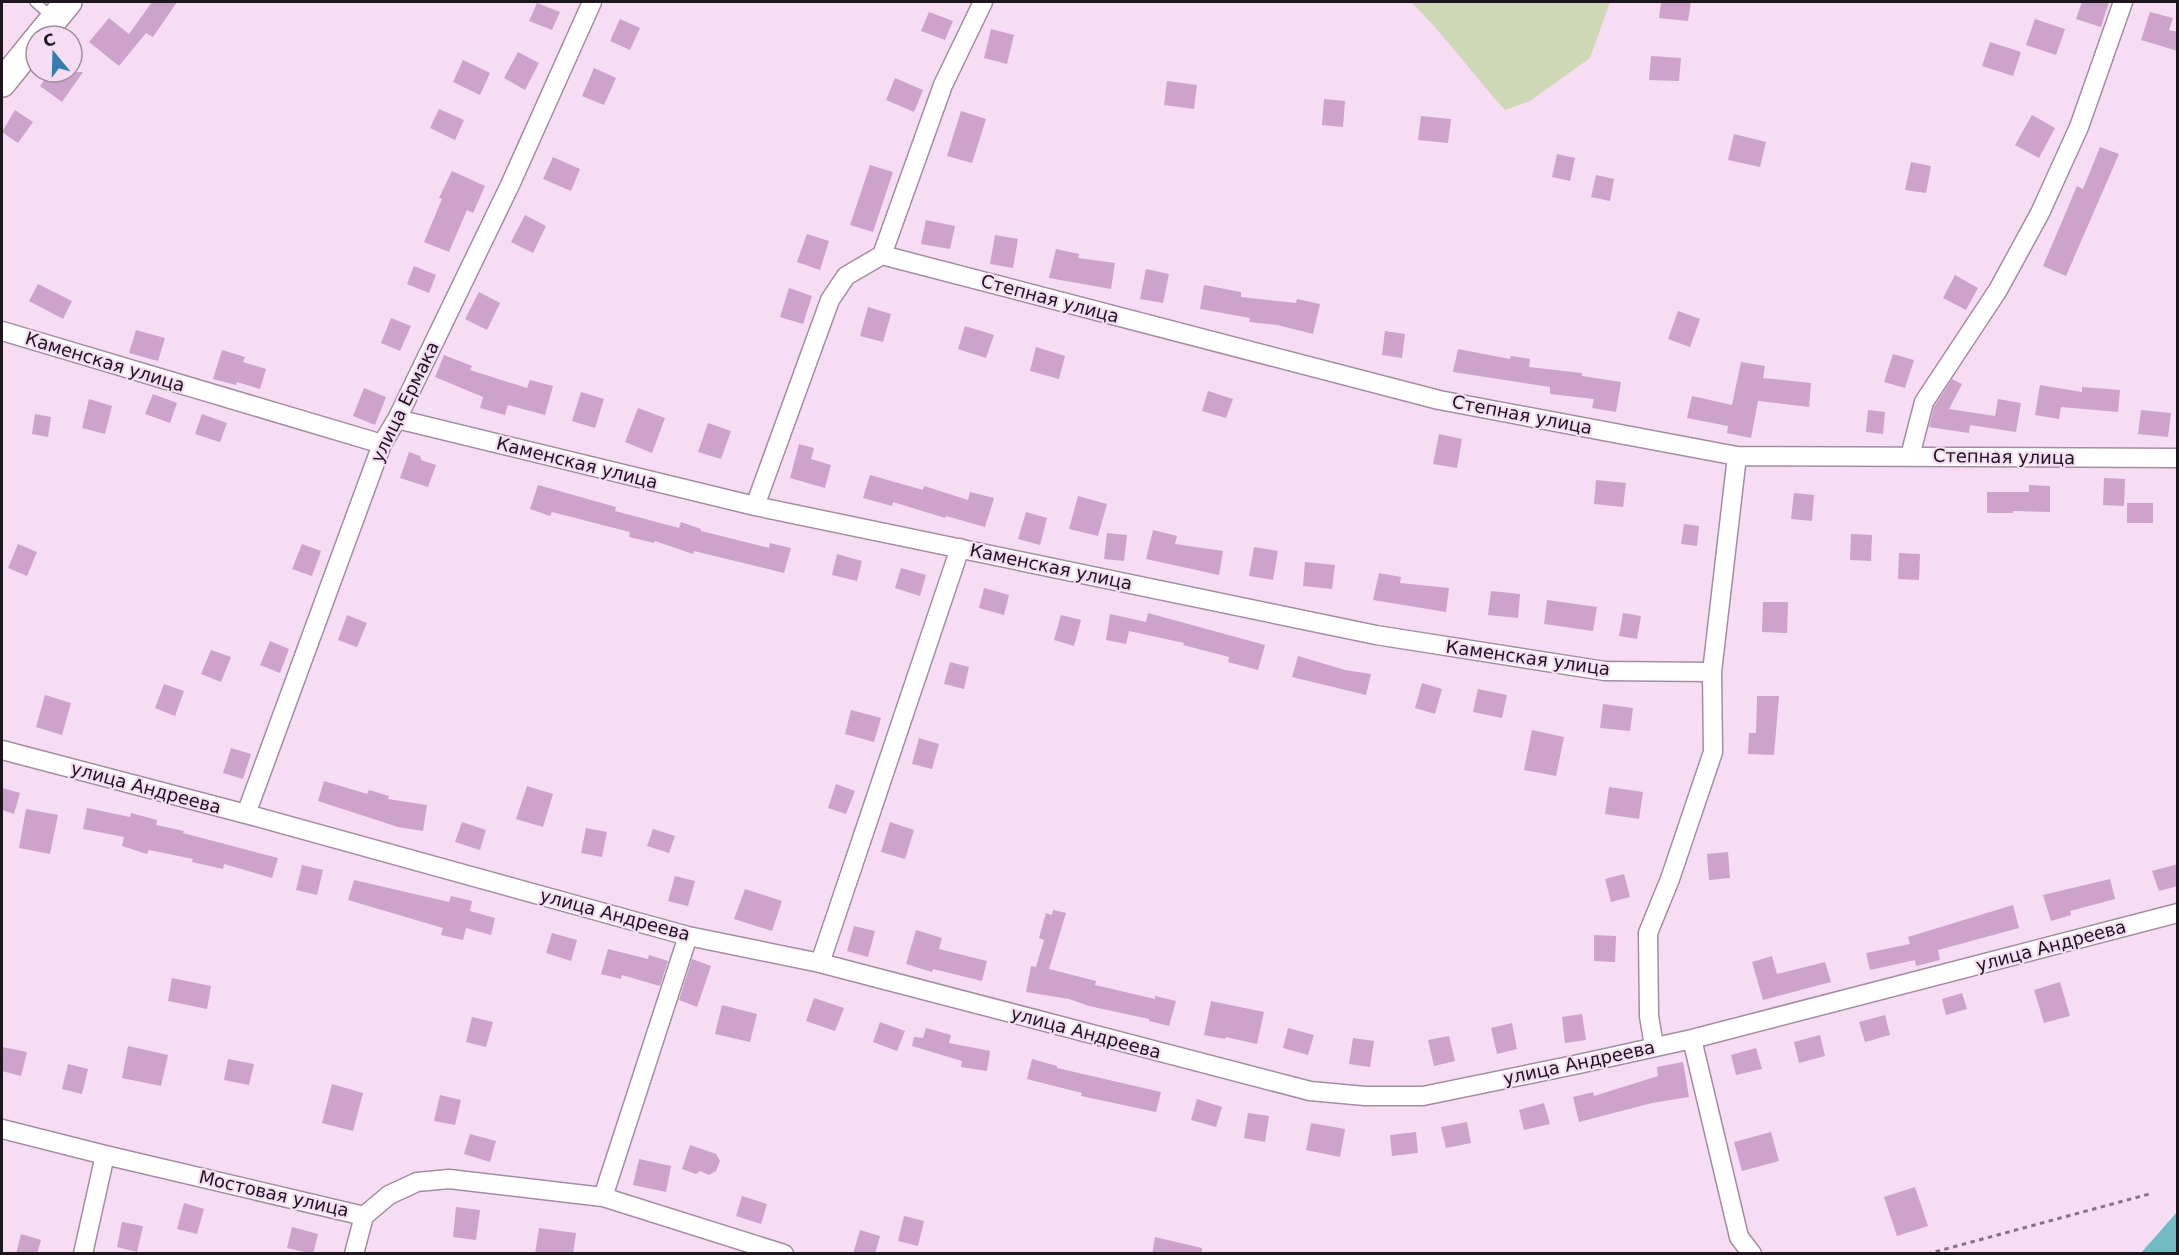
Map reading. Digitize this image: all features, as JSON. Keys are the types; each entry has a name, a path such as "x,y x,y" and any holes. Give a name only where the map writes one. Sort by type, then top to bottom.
{"main road":[{"path":"2,83 24,56"}],"street":[{"name":"улица Ермака","path":"246,814 382,444 397,419 510,184 592,2"},
{"path":"755,506 830,300 846,276 882,255 943,85 983,2"},
{"path":"1910,456 1924,402 1998,290 2040,213 2079,127 2123,2"},
{"name":"Степная улица","path":"882,255 1439,400 1737,456 2178,458"},
{"name":"Каменская улица","path":"2,331 382,444"},
{"name":"Каменская улица","path":"397,419 755,506 1376,635 1605,671 1712,672"},
{"path":"1654,1046 1649,1016 1648,933 1670,879 1713,752 1712,672 1737,456"},
{"path":"820,963 960,548"},
{"name":"улица Андреева","path":"2,750 246,814 688,936 820,963 1310,1091 1365,1096 1423,1096 1692,1039 2178,913"},
{"path":"603,1197 688,936"},
{"path":"1692,1039 1739,1237 1752,1254"},
{"name":"Мостовая улица","path":"2,1128 105,1155 364,1216 389,1195 417,1182 449,1179 603,1197 784,1254"},
{"path":"83,1254 105,1155"},
{"path":"354,1254 364,1216"}],"path":[{"path":"1927,1254 2153,1193"}],"shaded area":[{"path":"1411,2 1610,2 1590,58 1530,101 1505,110"},
{"path":"2177,1212 2177,1253 2141,1253"}],"building":[{"path":"152,2 177,2 153,37 146,33 119,66 89,42 109,18 129,34"},
{"path":"1661,2 1691,2 1688,21 1659,18"},
{"path":"2082,2 2109,2 2101,27 2076,19"},
{"path":"537,3 560,12 552,30 529,21"},
{"path":"929,12 953,21 945,40 921,31"},
{"path":"2150,12 2173,18 2169,30 2178,32 2178,51 2141,40"},
{"path":"620,19 640,28 630,50 610,41"},
{"path":"2035,19 2065,29 2056,55 2026,45"},
{"path":"991,29 1014,35 1007,64 984,58"},
{"path":"1990,42 2021,52 2013,76 1982,66"},
{"path":"518,52 539,63 525,90 504,78"},
{"path":"1651,56 1681,58 1679,81 1649,80"},
{"path":"463,60 490,73 480,95 453,82"},
{"path":"594,68 616,78 604,105 582,96"},
{"path":"895,78 923,90 914,112 886,100"},
{"path":"1167,81 1197,85 1194,109 1164,105"},
{"path":"41,84 75,84 62,102 40,86"},
{"path":"1324,99 1345,101 1343,127 1322,125"},
{"path":"439,109 464,120 455,140 430,128"},
{"path":"15,110 33,122 18,143 2,132"},
{"path":"961,111 986,119 972,163 947,156"},
{"path":"2032,115 2055,128 2039,158 2015,145"},
{"path":"1421,116 1451,119 1448,143 1418,140"},
{"path":"1734,134 1766,142 1760,167 1728,160"},
{"path":"2100,147 2119,154 2066,276 2043,266 2077,186 2083,189"},
{"path":"1557,154 1575,158 1570,181 1552,177"},
{"path":"553,157 580,169 571,191 543,179"},
{"path":"1911,162 1931,166 1926,193 1905,190"},
{"path":"870,165 893,172 873,232 850,225"},
{"path":"452,171 485,186 473,213 467,210 449,252 424,242 442,199 439,198"},
{"path":"1596,175 1614,179 1610,201 1591,197"},
{"path":"525,215 546,226 533,253 511,242"},
{"path":"926,220 955,226 950,249 921,244"},
{"path":"807,234 829,241 820,270 797,262"},
{"path":"995,235 1018,239 1013,268 990,264"},
{"path":"1056,249 1079,254 1078,258 1115,263 1111,289 1049,278"},
{"path":"414,266 436,275 429,293 407,284"},
{"path":"1146,269 1169,274 1163,303 1140,299"},
{"path":"1955,275 1978,288 1966,310 1943,298"},
{"path":"38,284 72,301 63,319 29,301"},
{"path":"1204,285 1241,292 1241,297 1296,303 1297,299 1320,304 1313,334 1277,325 1249,322 1250,318 1200,309"},
{"path":"789,288 812,296 803,324 780,317"},
{"path":"479,292 500,303 487,330 465,319"},
{"path":"868,307 891,314 883,342 860,336"},
{"path":"1678,311 1700,319 1690,347 1668,339"},
{"path":"391,318 411,326 400,351 381,343"},
{"path":"965,326 994,335 986,358 958,349"},
{"path":"136,330 165,338 158,361 129,353"},
{"path":"1385,331 1405,334 1402,358 1382,355"},
{"path":"1036,347 1065,356 1059,379 1030,371"},
{"path":"1458,349 1510,359 1511,356 1530,359 1529,367 1582,373 1582,376 1621,382 1616,412 1592,408 1594,399 1550,394 1550,387 1453,372"},
{"path":"222,350 245,357 243,362 266,369 260,389 237,382 236,385 213,379"},
{"path":"1893,354 1914,360 1905,388 1884,382"},
{"path":"444,355 472,366 470,370 527,388 530,380 553,386 545,415 508,405 505,415 480,408 483,397 435,377"},
{"path":"1741,362 1765,366 1763,378 1811,383 1809,407 1758,401 1751,438 1727,433 1728,426 1687,418 1692,396 1732,405"},
{"path":"1952,379 1962,384 1949,409 1995,416 1998,399 2021,403 2016,432 1970,425 1969,433 1929,427 1934,407"},
{"path":"2040,385 2082,392 2082,387 2120,390 2118,412 2061,407 2059,419 2035,415"},
{"path":"364,388 386,397 375,425 353,416"},
{"path":"1208,391 1233,399 1226,418 1202,411"},
{"path":"581,392 604,399 595,428 572,421"},
{"path":"153,394 177,403 170,423 145,414"},
{"path":"89,399 112,406 105,434 82,428"},
{"path":"638,408 665,418 652,453 625,442"},
{"path":"1868,410 1885,412 1883,434 1866,432"},
{"path":"2141,410 2171,413 2168,437 2138,434"},
{"path":"35,414 51,417 48,437 32,434"},
{"path":"202,414 227,423 220,442 195,434"},
{"path":"708,423 731,431 721,459 698,452"},
{"path":"1439,434 1462,439 1457,468 1433,464"},
{"path":"799,444 814,448 811,459 831,465 825,488 790,478"},
{"path":"409,452 420,456 421,460 436,465 428,487 400,478"},
{"path":"870,475 923,490 924,486 968,500 970,492 994,498 985,527 946,516 945,518 893,502 892,506 863,498"},
{"path":"2104,478 2125,479 2124,506 2103,505"},
{"path":"1596,480 1626,483 1623,507 1594,504"},
{"path":"538,485 616,507 615,511 679,528 681,522 701,529 701,531 769,548 770,543 791,548 784,573 694,551 693,554 655,541 654,543 629,537 630,532 552,512 550,516 530,509"},
{"path":"2029,485 2050,486 2050,512 1987,513 1987,492 2029,492"},
{"path":"1794,493 1814,495 1812,521 1791,519"},
{"path":"1078,496 1107,504 1098,536 1069,529"},
{"path":"2127,503 2153,503 2153,523 2127,523"},
{"path":"1026,512 1047,518 1040,545 1018,539"},
{"path":"1684,524 1699,526 1697,546 1681,544"},
{"path":"1153,530 1177,536 1175,544 1223,551 1219,575 1146,559"},
{"path":"1107,533 1127,535 1124,561 1104,559"},
{"path":"1851,534 1872,535 1871,561 1850,560"},
{"path":"18,544 37,552 27,576 8,568"},
{"path":"302,544 321,551 312,576 292,569"},
{"path":"1254,547 1278,551 1273,580 1249,576"},
{"path":"1899,553 1920,554 1919,580 1898,579"},
{"path":"837,554 862,561 857,581 832,575"},
{"path":"1305,562 1335,565 1332,589 1303,586"},
{"path":"901,568 926,575 920,596 895,588"},
{"path":"1379,573 1401,577 1400,583 1449,588 1446,612 1373,600"},
{"path":"984,588 1009,595 1004,615 979,608"},
{"path":"1491,591 1520,594 1518,618 1488,615"},
{"path":"1547,600 1597,607 1593,631 1544,624"},
{"path":"1763,602 1788,602 1787,633 1762,632"},
{"path":"1148,613 1265,645 1258,670 1228,662 1229,657 1183,645 1184,643 1129,631 1126,644 1106,640 1110,614 1146,622"},
{"path":"1623,613 1641,616 1637,639 1619,636"},
{"path":"347,615 367,623 357,647 338,640"},
{"path":"1061,615 1081,620 1074,646 1054,640"},
{"path":"270,641 289,649 280,673 260,665"},
{"path":"211,650 231,657 221,682 201,674"},
{"path":"1298,656 1345,670 1371,674 1366,695 1292,677"},
{"path":"950,662 969,667 964,689 944,684"},
{"path":"1422,683 1442,689 1435,714 1415,708"},
{"path":"164,684 184,691 175,716 155,708"},
{"path":"1478,689 1507,695 1502,718 1473,712"},
{"path":"45,695 71,703 62,735 36,727"},
{"path":"1757,696 1779,696 1774,755 1748,754 1749,733 1756,733"},
{"path":"1603,704 1633,708 1630,731 1600,728"},
{"path":"851,710 881,718 874,742 845,734"},
{"path":"1532,730 1564,737 1556,776 1524,770"},
{"path":"919,738 939,744 932,769 912,764"},
{"path":"231,748 251,754 243,779 223,773"},
{"path":"324,781 367,794 369,790 389,796 388,799 427,805 423,831 398,827 318,801"},
{"path":"836,784 855,791 846,814 828,808"},
{"path":"527,786 553,794 543,827 516,819"},
{"path":"1609,787 1643,792 1639,819 1605,814"},
{"path":"2,788 20,793 14,814 2,810"},
{"path":"87,808 130,817 131,813 157,820 156,825 278,858 272,878 224,864 223,869 192,862 193,859 149,850 147,854 122,846 124,837 83,829"},
{"path":"26,809 58,815 50,854 19,848"},
{"path":"462,822 486,830 480,850 455,842"},
{"path":"890,822 914,830 905,859 881,852"},
{"path":"586,828 607,832 602,857 581,853"},
{"path":"653,829 675,836 669,853 647,846"},
{"path":"1728,852 1730,878 1709,880 1707,854"},
{"path":"2178,864 2178,886 2159,891 2152,871"},
{"path":"302,865 323,870 317,895 296,890"},
{"path":"1624,874 1630,897 1611,902 1605,879"},
{"path":"675,876 695,881 688,906 668,901"},
{"path":"2110,879 2115,899 2070,911 2071,915 2051,921 2043,895"},
{"path":"354,880 449,902 451,896 472,901 470,911 495,918 491,935 466,928 463,940 441,935 443,928 348,900"},
{"path":"745,889 782,901 772,931 734,919"},
{"path":"2013,905 2019,928 1938,950 1940,960 1916,966 1915,960 1870,970 1866,953 1910,944 1908,937"},
{"path":"1053,910 1066,913 1049,969 1096,981 1095,985 1155,999 1155,996 1176,1001 1169,1026 1069,999 1026,992 1031,966 1036,967 1044,940 1039,938 1046,913 1052,915"},
{"path":"854,926 875,931 868,957 847,951"},
{"path":"916,930 942,938 939,949 987,961 982,981 933,969 932,972 906,964"},
{"path":"552,933 577,940 571,961 546,953"},
{"path":"1594,935 1616,936 1615,962 1594,961"},
{"path":"608,949 648,959 649,955 668,961 660,986 622,975 621,979 601,974"},
{"path":"1772,956 1777,974 1825,962 1831,982 1763,1000 1752,962"},
{"path":"692,959 711,966 697,1007 679,1000"},
{"path":"172,978 211,986 207,1009 168,1001"},
{"path":"2060,982 2070,1016 2044,1023 2034,990"},
{"path":"1962,993 1967,1009 1946,1015 1942,999"},
{"path":"814,998 844,1008 835,1031 806,1021"},
{"path":"1211,1001 1264,1012 1257,1044 1204,1035"},
{"path":"722,1005 757,1014 750,1042 715,1034"},
{"path":"1582,1014 1586,1040 1565,1043 1562,1017"},
{"path":"1885,1015 1890,1035 1865,1042 1859,1022"},
{"path":"472,1017 493,1022 486,1047 466,1042"},
{"path":"880,1022 905,1031 897,1051 873,1042"},
{"path":"1512,1023 1517,1049 1497,1054 1491,1028"},
{"path":"926,1028 951,1035 949,1043 990,1051 987,1071 961,1067 962,1061 912,1046 914,1037 923,1038"},
{"path":"1288,1028 1314,1035 1308,1055 1283,1048"},
{"path":"1820,1035 1825,1056 1799,1063 1794,1042"},
{"path":"1449,1036 1455,1061 1434,1066 1428,1040"},
{"path":"1353,1038 1374,1041 1370,1067 1349,1064"},
{"path":"128,1046 168,1055 161,1086 122,1078"},
{"path":"2,1047 27,1052 21,1076 2,1071"},
{"path":"1756,1048 1762,1069 1736,1075 1731,1055"},
{"path":"228,1059 254,1064 249,1085 224,1080"},
{"path":"1032,1059 1057,1066 1057,1068 1161,1092 1156,1112 1081,1096 1082,1093 1027,1079"},
{"path":"1683,1062 1689,1097 1652,1103 1579,1122 1573,1097 1593,1092 1594,1096 1658,1076 1657,1067"},
{"path":"68,1064 88,1069 82,1094 62,1089"},
{"path":"332,1084 363,1093 353,1131 322,1123"},
{"path":"440,1095 461,1100 455,1125 434,1121"},
{"path":"1197,1099 1222,1107 1216,1127 1191,1120"},
{"path":"1544,1103 1550,1124 1524,1130 1519,1110"},
{"path":"1248,1113 1269,1116 1265,1142 1244,1138"},
{"path":"1467,1122 1471,1143 1446,1148 1441,1127"},
{"path":"1311,1123 1345,1129 1340,1157 1306,1150"},
{"path":"1416,1132 1418,1153 1392,1156 1390,1135"},
{"path":"1771,1132 1779,1161 1742,1171 1734,1142"},
{"path":"470,1134 496,1141 490,1162 464,1154"},
{"path":"690,1145 716,1154 720,1161 716,1171 709,1175 700,1171 696,1174 682,1169"},
{"path":"639,1159 671,1166 666,1192 633,1185"},
{"path":"1915,1187 1928,1226 1897,1236 1884,1197"},
{"path":"742,1196 767,1204 761,1224 736,1216"},
{"path":"184,1203 204,1209 197,1234 177,1229"},
{"path":"456,1207 480,1210 476,1240 453,1237"},
{"path":"904,1216 924,1221 918,1246 898,1241"},
{"path":"122,1222 143,1226 137,1252 117,1247"},
{"path":"292,1227 318,1234 313,1254 287,1248"},
{"path":"539,1228 576,1233 573,1254 535,1254"},
{"path":"860,1230 880,1236 875,1254 853,1254"},
{"path":"21,1234 41,1240 37,1254 16,1254"},
{"path":"1155,1237 1202,1248 1202,1254 1152,1254"}]}
